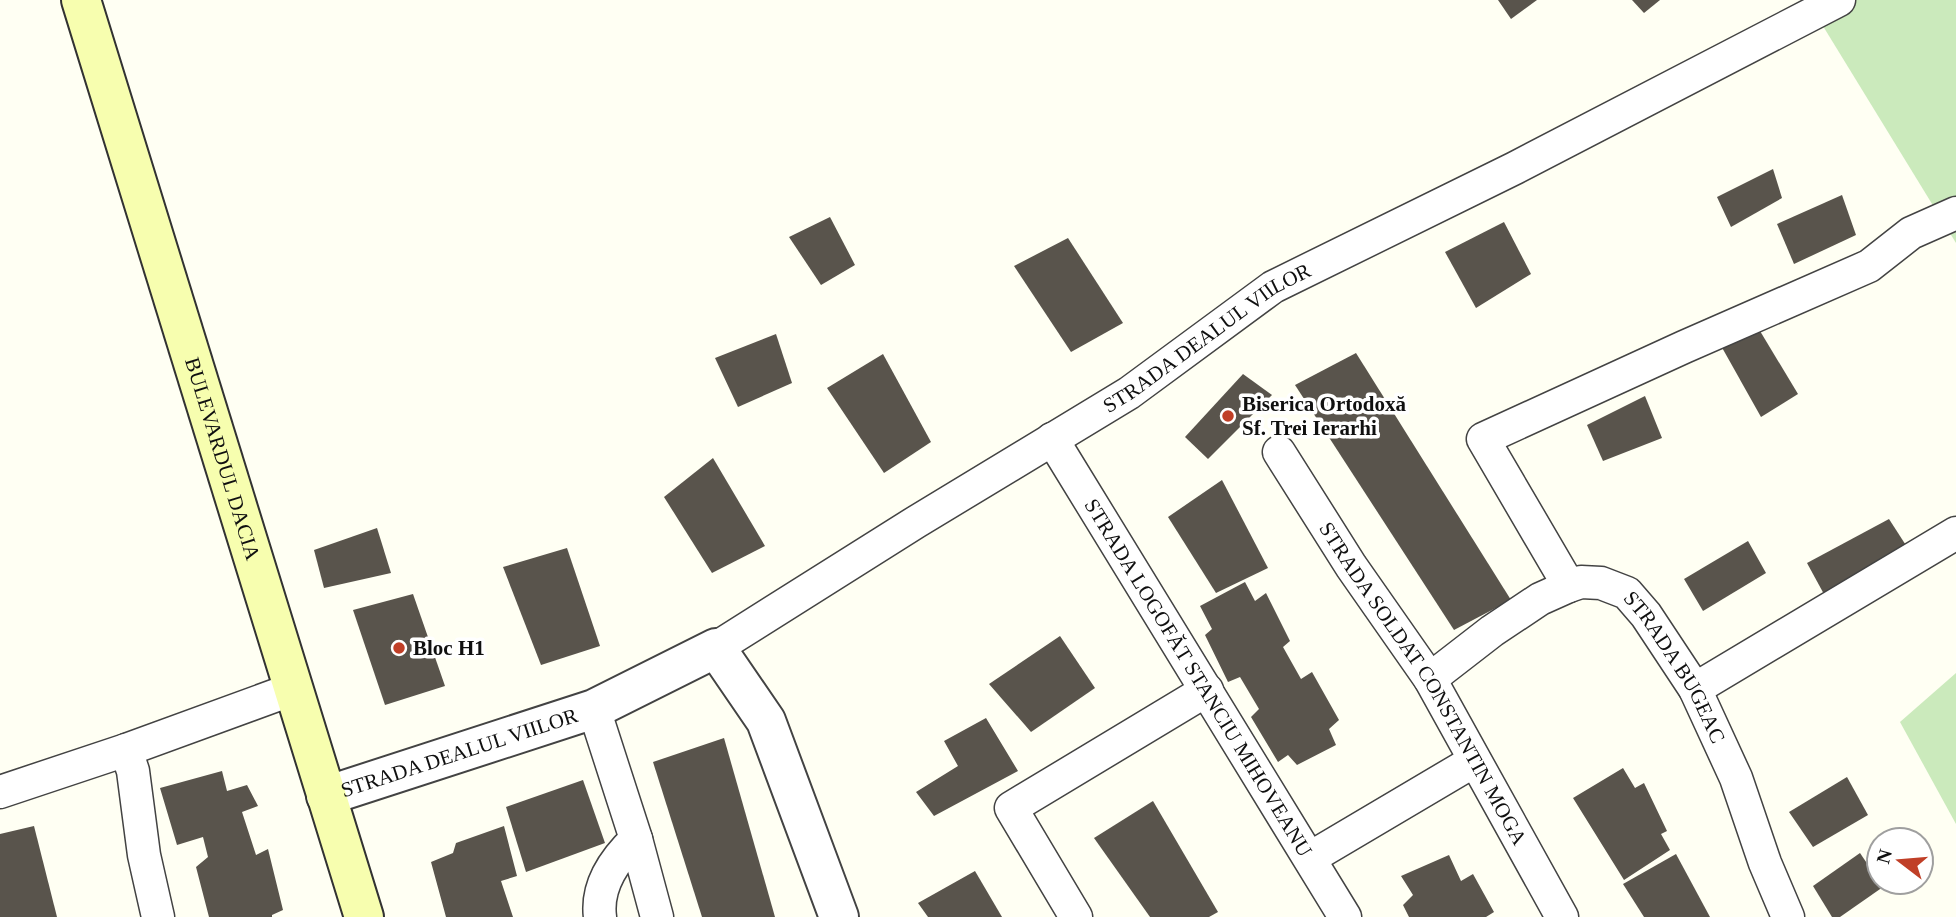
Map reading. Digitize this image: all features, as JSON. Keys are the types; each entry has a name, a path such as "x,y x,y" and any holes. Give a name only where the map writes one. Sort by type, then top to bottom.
{"main road":[{"name":"BULEVARDUL DACIA","path":"81,0 365,917"}],"street":[{"name":"STRADA DEALUL VIILOR","path":"326,796 594,709 716,648 916,522 1129,393 1273,287 1527,162 1839,0"},
{"path":"1569,586 1483,439 1684,346 1869,266 1911,233 1956,213"},
{"name":"STRADA LOGOFĂT STANCIU MIHOVEANU","path":"1052,439 1345,917"},
{"name":"STRADA SOLDAT CONSTANTIN MOGA","path":"1279,452 1351,566 1430,679 1562,917"},
{"path":"1695,689 1956,533"},
{"name":"STRADA BUGEAC","path":"1430,679 1492,631 1540,599 1569,586 1581,582 1601,583 1628,593 1646,615 1695,689 1735,778 1787,917"},
{"path":"716,648 766,721 839,917"},
{"path":"0,792 126,750 293,689"},
{"path":"1076,917 1011,808 1207,690"},
{"name":"STRADA DEALUL VIILOR","path":"594,709 636,839 657,917"},
{"path":"126,750 133,771 144,855 158,917"},
{"path":"1310,858 1474,761"},
{"path":"600,917 599,909 606,877 620,855 636,839"}],"green space":[{"path":"1807,0 1956,0 1956,243"},
{"path":"1956,673 1956,824 1900,722"}],"building":[{"path":"1498,0 1537,0 1511,19"},
{"path":"1632,0 1660,0 1644,13"},
{"path":"1773,169 1782,198 1731,227 1717,197"},
{"path":"1842,195 1856,235 1794,264 1777,224"},
{"path":"830,217 855,265 821,285 789,237"},
{"path":"1504,222 1531,274 1476,308 1445,252"},
{"path":"1068,238 1123,323 1071,352 1014,266"},
{"path":"1757,326 1798,394 1761,417 1720,344"},
{"path":"776,334 792,383 738,407 715,358"},
{"path":"1356,353 1511,600 1454,630 1295,385"},
{"path":"883,354 931,442 884,473 827,388"},
{"name":"Biserica Ortodoxă Sf. Trei Ierarhi","path":"1243,374 1272,395 1208,459 1185,437"},
{"path":"1645,396 1662,438 1603,461 1587,425"},
{"path":"713,458 765,546 712,573 664,497"},
{"path":"1222,480 1268,568 1216,593 1168,517"},
{"path":"1889,519 1909,550 1825,596 1807,563"},
{"path":"377,528 391,573 324,588 314,550"},
{"path":"1748,541 1766,573 1703,611 1684,579"},
{"path":"567,548 600,646 541,665 503,567"},
{"path":"1245,582 1255,601 1266,593 1290,641 1283,647 1301,679 1312,672 1339,720 1329,729 1336,745 1297,765 1288,755 1278,762 1251,717 1259,709 1240,677 1228,682 1205,635 1212,629 1200,606"},
{"name":"Bloc H1","path":"413,594 445,686 385,705 353,610"},
{"path":"1060,636 1095,688 1031,732 989,684"},
{"path":"986,718 1018,771 934,816 916,792 958,766 944,741"},
{"path":"724,738 775,917 702,917 653,762"},
{"path":"1623,768 1635,788 1644,783 1667,831 1661,834 1670,850 1624,880 1573,798"},
{"path":"222,771 227,791 247,785 258,806 242,812 256,855 268,849 283,910 272,917 209,917 196,867 208,857 203,837 177,845 160,788"},
{"path":"1847,777 1868,815 1813,847 1789,812"},
{"path":"583,780 605,843 526,872 506,807"},
{"path":"1153,801 1218,912 1209,917 1150,917 1094,838"},
{"path":"34,826 57,917 0,917 0,834"},
{"path":"504,826 517,876 501,881 513,917 446,917 431,862 453,853 456,843"},
{"path":"1860,853 1865,860 1865,896 1870,896 1840,917 1832,917 1813,886"},
{"path":"1676,854 1710,917 1644,917 1623,884"},
{"path":"1449,855 1461,881 1473,874 1494,912 1486,917 1409,917 1403,905 1413,895 1401,876"},
{"path":"975,871 1002,917 928,917 918,903"}],"place":[{"name":"Biserica Ortodoxă Sf. Trei Ierarhi","path":"1228,416"},
{"name":"Bloc H1","path":"399,648"}]}
